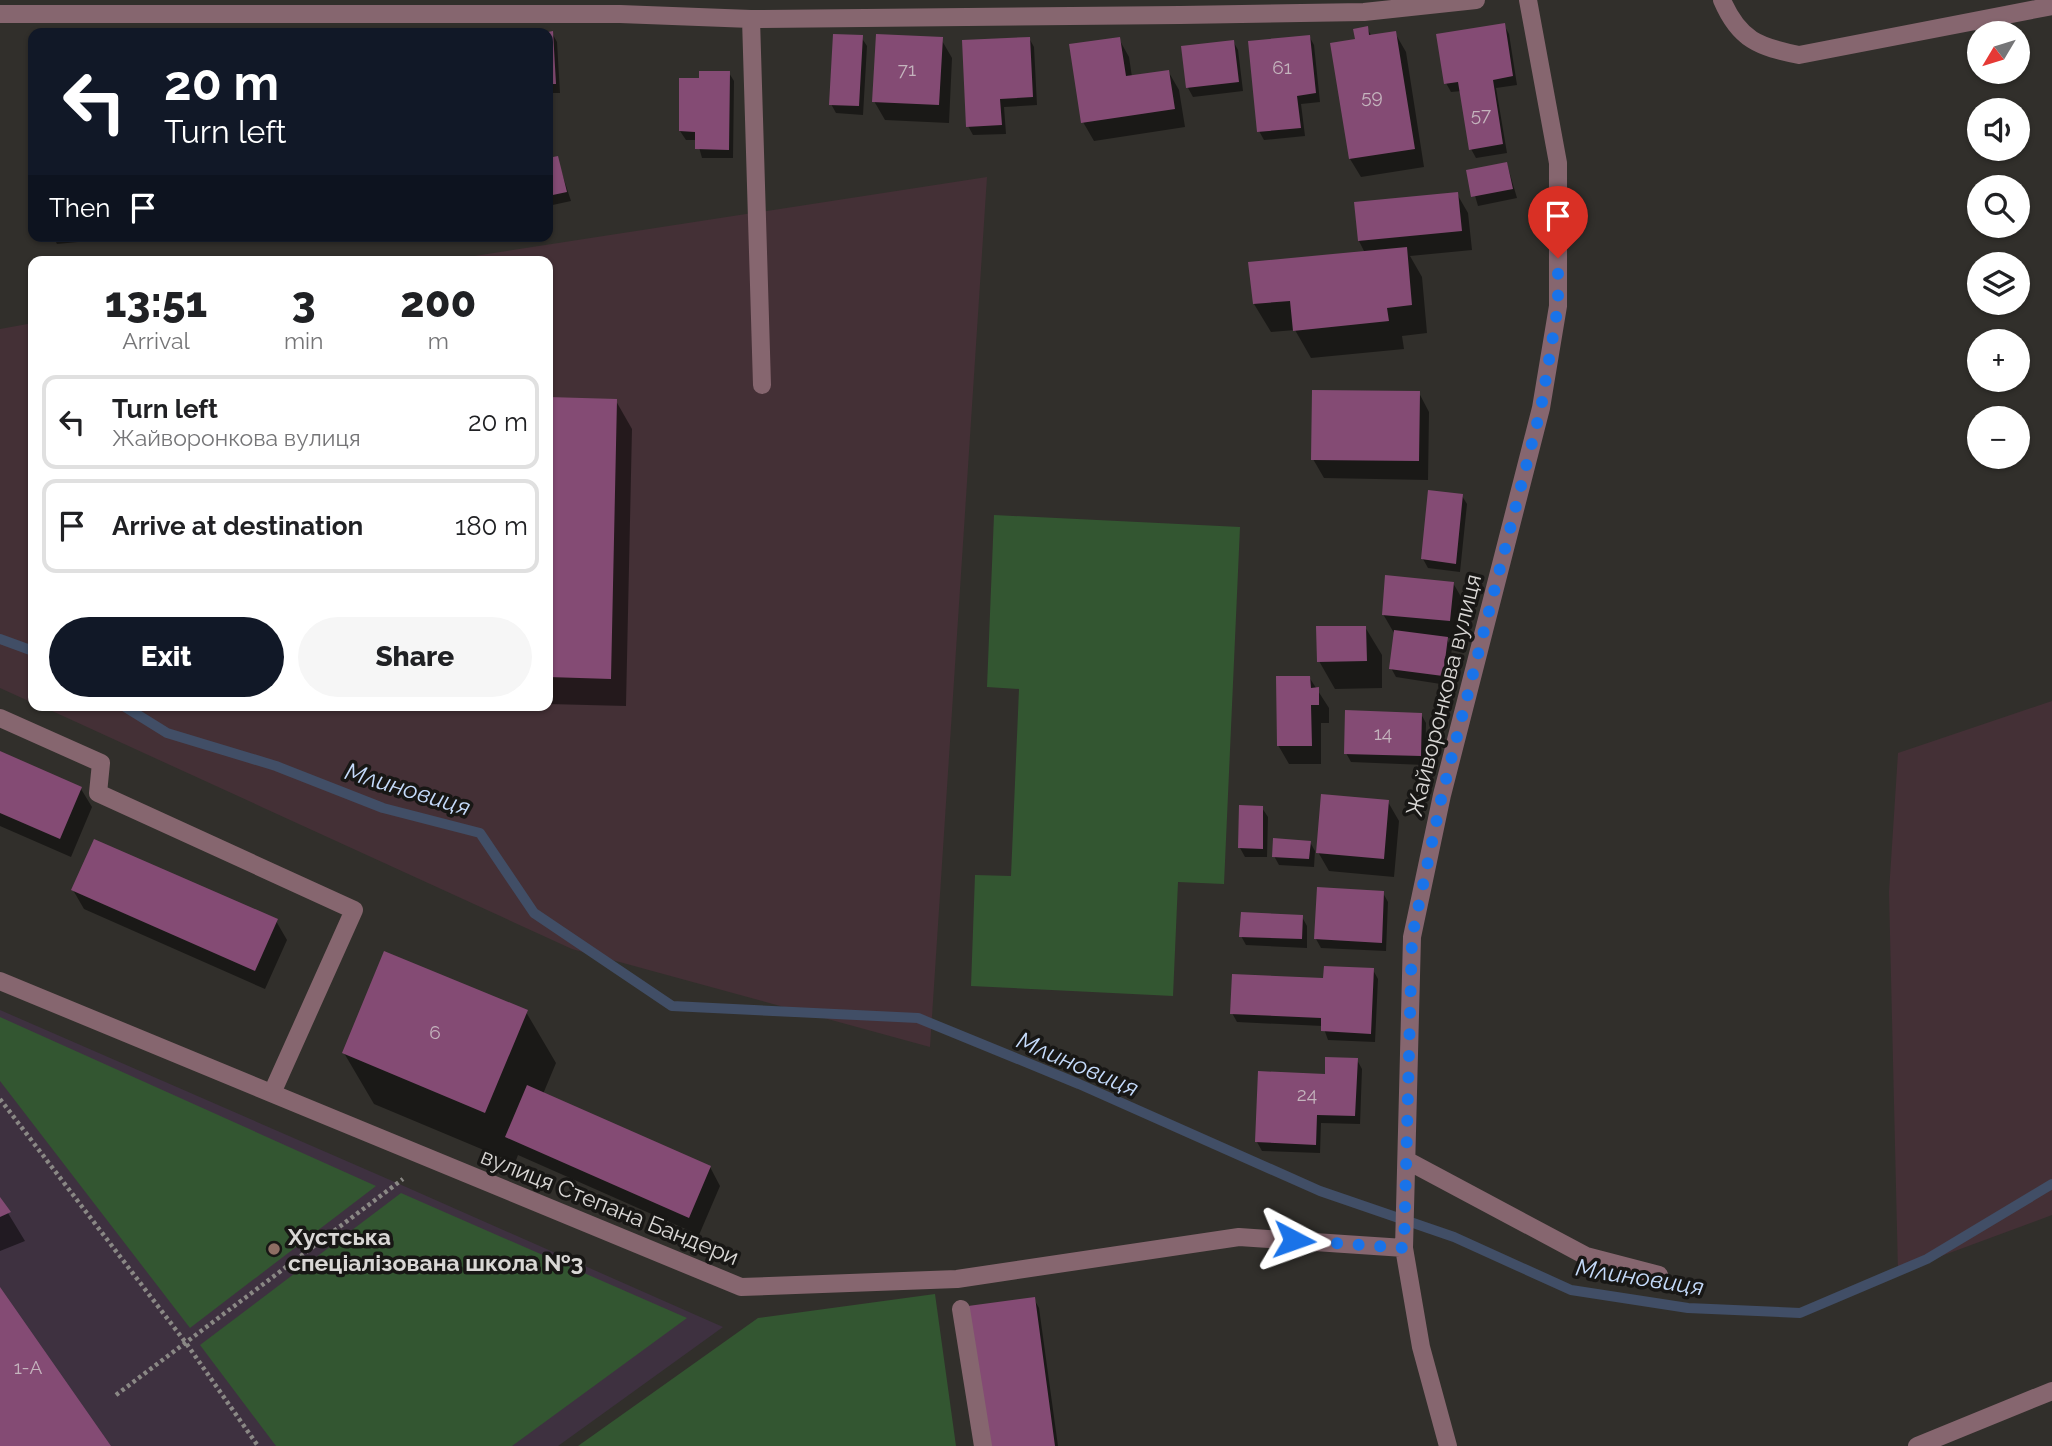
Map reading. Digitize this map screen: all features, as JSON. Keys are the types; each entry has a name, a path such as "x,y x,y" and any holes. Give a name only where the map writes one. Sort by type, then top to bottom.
{"street":[{"path":"0,15 620,14 751,19 1364,12 1476,0"},
{"name":"Жайворонкова вулиця","path":"1448,1446 1421,1347 1404,1248 1412,937 1442,795 1541,408 1558,306 1558,163 1528,0"},
{"path":"1722,0 1729,17 1749,40 1765,48 1799,55 2052,6"},
{"path":"751,19 762,385"},
{"path":"0,718 101,763 98,793 354,910 272,1093"},
{"name":"вулиця Степана Бандери","path":"0,981 741,1287 957,1279 1239,1237 1404,1248"},
{"path":"1408,1169 1586,1256 1659,1275"},
{"path":"961,1309 982,1446"},
{"path":"1920,1445 2052,1391"}],"path":[{"path":"0,1099 186,1343 258,1446"},
{"path":"116,1395 397,1183 433,1160"}],"shaded area":[{"path":"987,177 930,1047 572,949 52,711 553,711 553,256 474,256"},
{"path":"28,324 28,701 0,688 0,329"},
{"path":"2052,701 2052,1215 1898,1272 1889,892 1898,753"},
{"name":"Хустська спеціалізована школа №3","path":"0,1010 723,1327 558,1446 0,1446"}],"green space":[{"path":"994,515 1240,527 1224,884 1178,882 1173,996 971,986 975,875 1011,876 1019,689 987,687"},
{"path":"0,1017 376,1186 190,1328 0,1081"},
{"path":"401,1193 687,1318 512,1446 276,1446 200,1345"},
{"path":"935,1294 956,1446 578,1446 758,1318"}],"building":[{"path":"1505,23 1513,76 1493,80 1503,144 1469,150 1458,82 1444,84 1436,34"},
{"path":"1368,26 1369,35 1396,31 1415,149 1349,159 1330,43 1355,39 1353,29"},
{"path":"553,31 556,84 553,84"},
{"path":"833,34 863,35 859,106 829,105"},
{"path":"876,34 943,37 939,105 872,102"},
{"path":"1310,35 1316,93 1297,96 1301,128 1257,132 1248,41"},
{"path":"1030,37 1033,97 1000,99 1002,125 966,127 962,40"},
{"path":"1120,37 1126,76 1169,70 1175,109 1081,123 1069,44"},
{"path":"1234,40 1239,82 1186,88 1181,46"},
{"path":"699,71 730,71 729,150 695,149 695,132 679,131 679,78 699,78"},
{"path":"558,156 567,192 553,195 553,157"},
{"path":"1507,162 1513,189 1471,197 1466,170"},
{"path":"1458,192 1462,231 1358,241 1354,202"},
{"path":"1407,247 1412,305 1387,308 1389,321 1293,331 1290,301 1253,304 1248,262"},
{"path":"1312,390 1420,391 1419,461 1311,460"},
{"path":"553,397 617,399 611,679 553,677"},
{"path":"1428,490 1463,494 1456,564 1421,559"},
{"path":"1385,575 1454,582 1450,621 1382,615"},
{"path":"1316,626 1366,626 1367,661 1317,662"},
{"path":"1394,630 1448,637 1443,676 1389,669"},
{"path":"1276,676 1310,676 1311,688 1319,687 1319,705 1311,705 1312,746 1277,746"},
{"path":"1345,710 1422,713 1421,756 1344,754"},
{"path":"0,751 82,787 60,839 0,813"},
{"path":"1321,794 1389,800 1384,859 1316,853"},
{"path":"1239,805 1263,806 1263,849 1238,848"},
{"path":"1273,838 1311,841 1309,859 1272,857"},
{"path":"94,839 278,919 255,971 71,890"},
{"path":"1317,887 1384,891 1382,943 1314,939"},
{"path":"1241,912 1303,915 1302,939 1239,937"},
{"path":"384,951 528,1010 485,1113 342,1053"},
{"path":"1324,966 1374,968 1371,1034 1321,1031 1321,1018 1230,1014 1232,974 1323,978"},
{"path":"1325,1057 1358,1058 1355,1116 1317,1115 1316,1145 1255,1142 1258,1071 1325,1074"},
{"path":"527,1085 711,1166 689,1218 505,1137"},
{"path":"0,1197 11,1212 0,1217"},
{"path":"0,1287 111,1446 0,1446"},
{"path":"1035,1297 1055,1446 987,1446 968,1306"}],"waterway":[{"name":"Млиновиця","path":"0,639 28,649"},
{"name":"Млиновиця","path":"132,711 167,733 276,766 383,808 480,833 534,913 672,1006 918,1018 1079,1084 1320,1191 1454,1237 1571,1290 1688,1308 1800,1313 1927,1259 2052,1184"}],"place":[{"name":"Хустська спеціалізована школа №3","path":"274,1249"}],"route":[{"path":"1294,1240 1404,1248 1408,1177 1412,937 1442,795 1541,408 1558,306 1558,258"}]}
